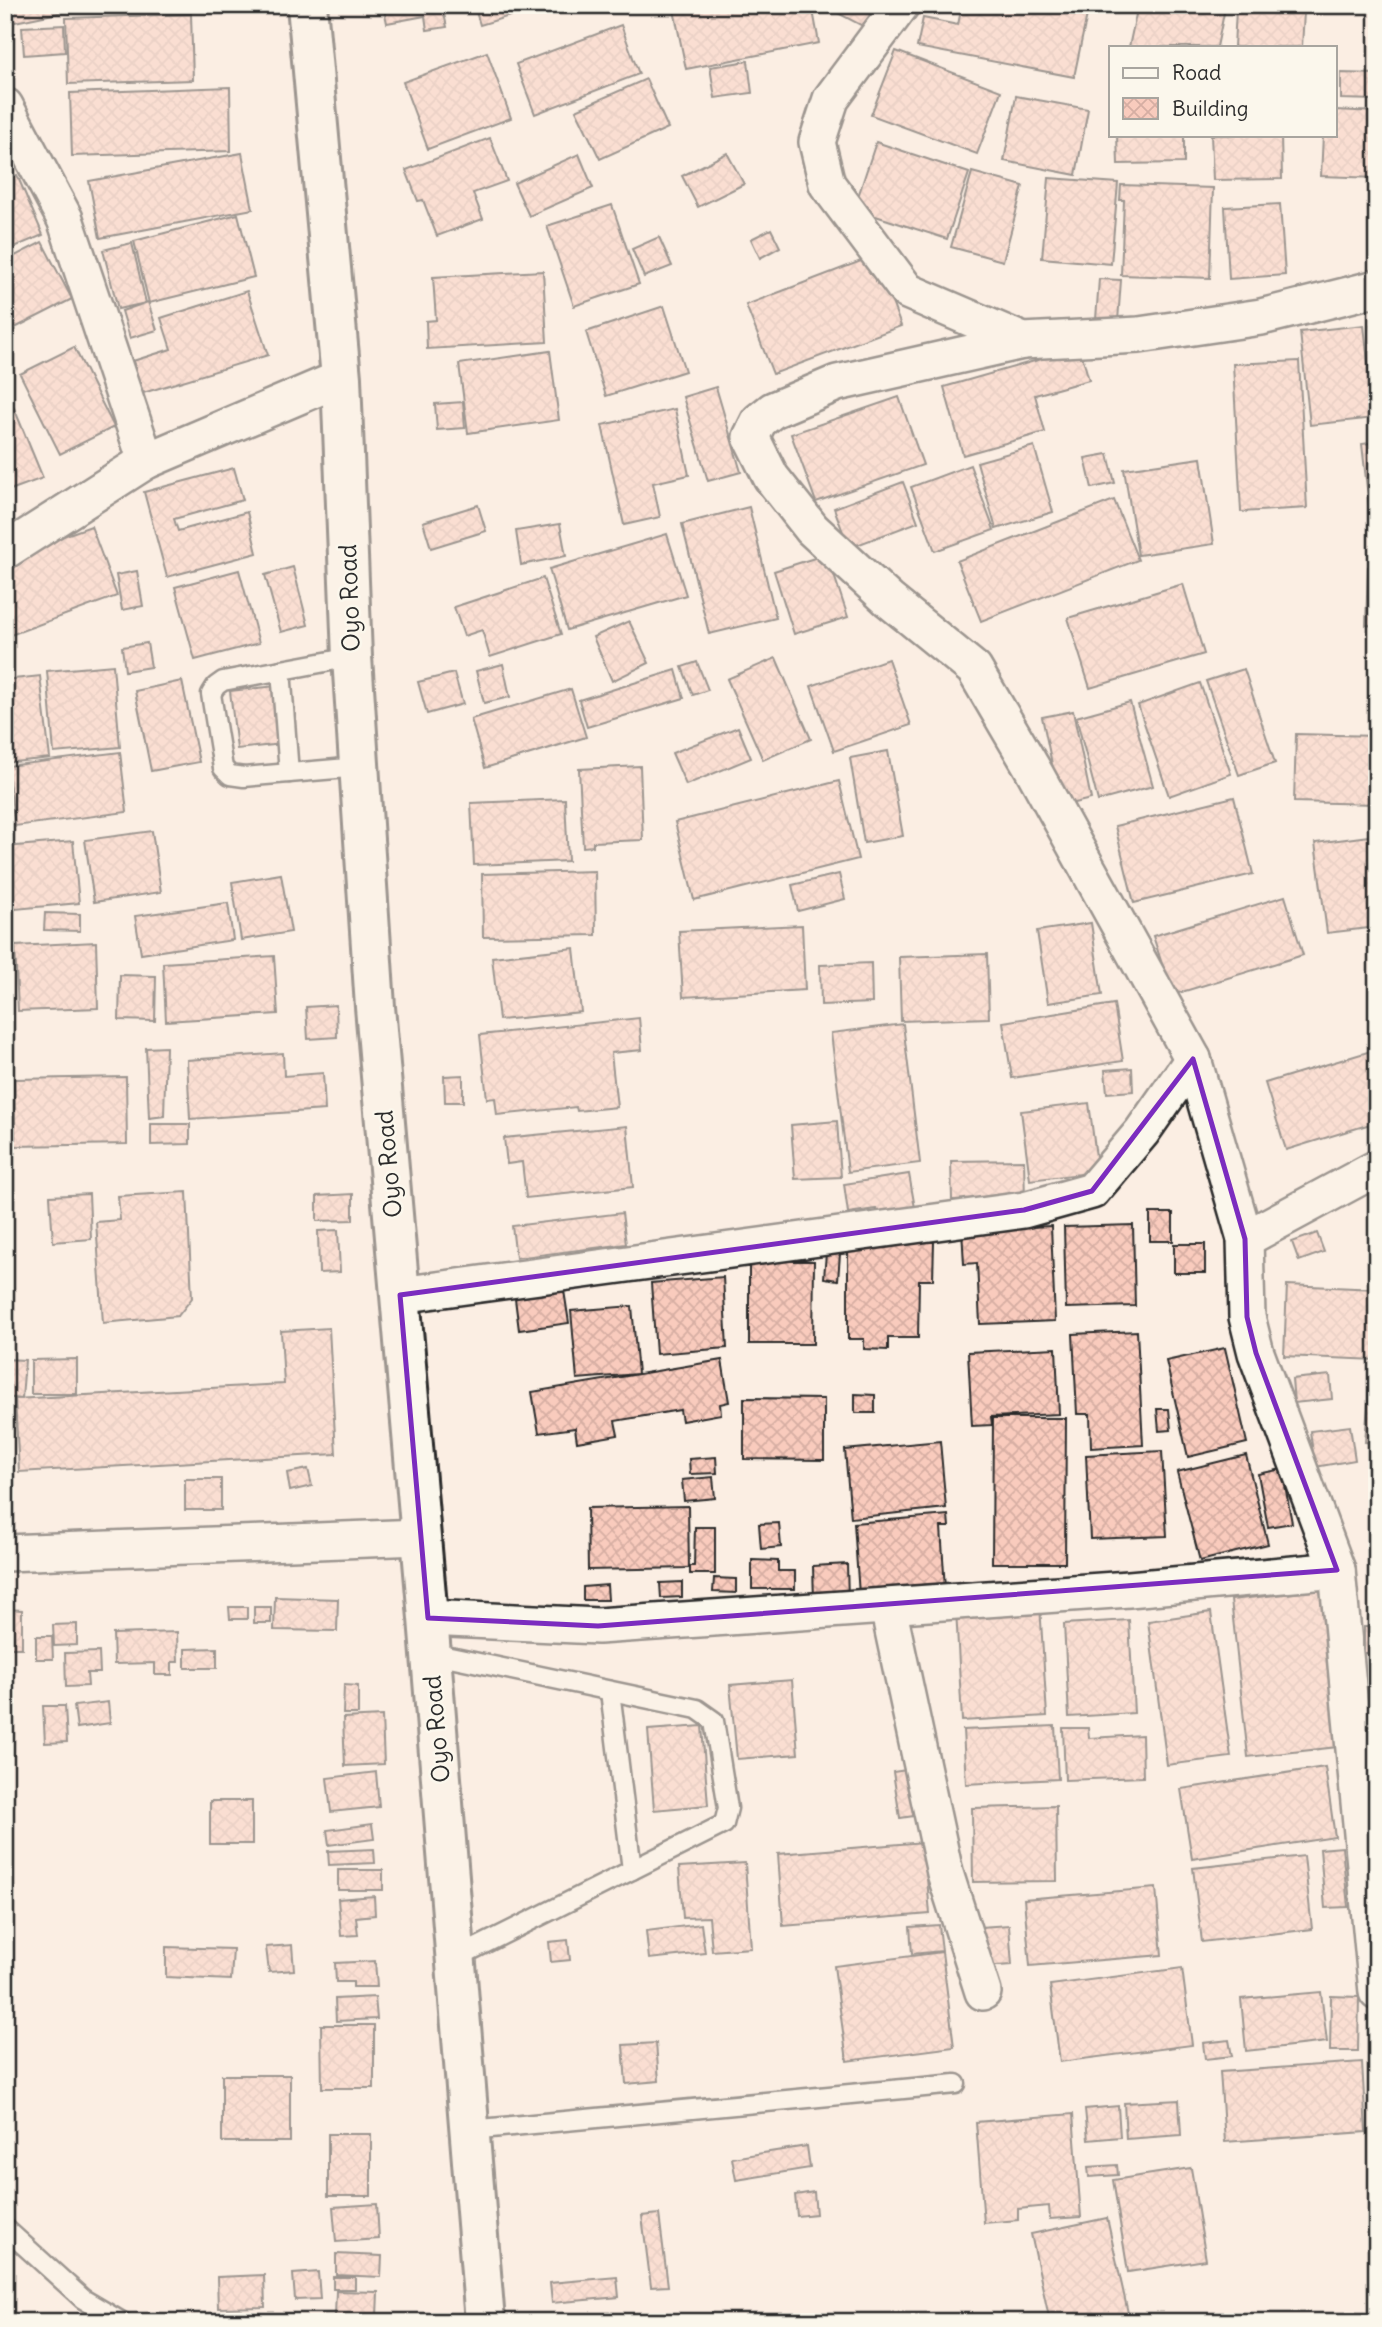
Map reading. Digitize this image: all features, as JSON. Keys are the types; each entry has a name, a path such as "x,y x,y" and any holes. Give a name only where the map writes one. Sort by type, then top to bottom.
{"highway":[{"name":"Oyo Road","path":"307,5 341,378 352,657 375,1007 430,1636 485,2322"}],"street":[{"path":"901,5 831,99 817,142 827,184 907,291 1023,341"},
{"path":"5,106 65,219 146,461"},
{"path":"1377,288 1261,317 1139,335 1023,341 837,383 773,410 759,421 751,437 771,477 811,529 889,600 974,669 1031,765 1193,1059 1245,1239 1247,1317 1256,1353 1337,1570 1377,1992"},
{"path":"5,551 146,461 341,378"},
{"path":"400,1295 1024,1210 1092,1191 1142,1132 1193,1059"},
{"path":"1245,1239 1377,1168"},
{"path":"5,1553 420,1537"},
{"path":"430,1636 888,1607 1337,1570"},
{"path":"888,1607 945,1873 983,1992"}],"lane":[{"path":"352,657 223,681 211,694 223,768 230,775 244,777 359,767"},
{"path":"281,670 289,773"},
{"path":"430,1636 610,1691 697,1709 714,1721 728,1808 724,1824 456,1958"},
{"path":"610,1691 632,1870"},
{"path":"470,2130 956,2084"},
{"path":"5,2228 83,2299 121,2322"}],"highlighted area":[{"path":"1193,1059 1245,1239 1247,1317 1256,1353 1337,1570 598,1626 428,1618 400,1295 1024,1210 1092,1191"}],"building":[{"path":"5,5 67,5 68,11 5,24"},
{"path":"383,5 442,5 447,27 427,30 425,16 387,23"},
{"path":"474,5 546,5 480,25"},
{"path":"673,5 812,5 819,43 686,69"},
{"path":"830,5 890,5 876,33 828,8"},
{"path":"962,5 1089,5 1074,77 917,47 923,18 958,25"},
{"path":"1138,5 1213,5 1225,8 1217,46 1129,46"},
{"path":"1236,9 1304,12 1302,46 1234,46"},
{"path":"191,14 193,80 68,84 66,18"},
{"path":"64,25 65,52 24,55 22,27"},
{"path":"621,25 639,74 535,114 516,64"},
{"path":"896,51 1001,91 977,154 871,115"},
{"path":"487,52 511,118 428,149 403,82"},
{"path":"748,61 752,93 715,98 710,67"},
{"path":"1341,73 1377,74 1377,100 1341,99"},
{"path":"646,79 668,128 600,159 576,110"},
{"path":"230,87 231,151 72,156 70,93"},
{"path":"1016,96 1088,109 1076,175 1004,161"},
{"path":"1336,110 1377,112 1377,178 1321,176 1323,136 1336,136"},
{"path":"1117,136 1184,136 1184,163 1118,164"},
{"path":"1211,136 1281,136 1282,179 1213,180"},
{"path":"490,138 507,181 473,193 483,219 437,236 423,200 418,201 406,170"},
{"path":"876,142 969,173 947,239 854,209"},
{"path":"242,153 253,209 100,238 89,181"},
{"path":"727,153 744,184 698,207 682,176"},
{"path":"579,154 593,188 529,216 514,183"},
{"path":"972,172 1023,186 1003,261 951,247"},
{"path":"17,175 43,235 5,251 5,180"},
{"path":"1049,178 1118,183 1111,264 1042,258"},
{"path":"1121,185 1213,188 1210,278 1121,275 1124,200 1120,200"},
{"path":"1280,204 1285,275 1229,279 1225,207"},
{"path":"612,205 639,284 574,306 547,226"},
{"path":"238,214 254,277 149,303 134,241"},
{"path":"771,229 780,247 760,258 751,239"},
{"path":"659,237 672,266 644,277 632,249"},
{"path":"42,242 72,299 5,333 5,261"},
{"path":"132,243 146,303 118,309 103,250"},
{"path":"874,256 901,326 773,374 746,305"},
{"path":"543,271 547,342 427,349 426,321 436,320 433,277"},
{"path":"1099,279 1121,280 1118,321 1096,319"},
{"path":"247,291 268,355 143,393 133,361 171,349 161,318"},
{"path":"148,302 157,330 130,338 122,311"},
{"path":"664,306 685,371 606,396 586,332"},
{"path":"1377,324 1377,365 1371,325"},
{"path":"1364,325 1374,418 1310,425 1300,332"},
{"path":"74,347 114,427 60,454 20,374"},
{"path":"1080,348 1089,380 1035,395 1045,432 963,455 944,387"},
{"path":"550,351 559,420 468,433 459,364"},
{"path":"1299,361 1307,508 1241,512 1233,364"},
{"path":"716,387 741,472 708,481 683,397"},
{"path":"899,397 923,465 816,502 791,434"},
{"path":"463,402 465,428 437,430 435,404"},
{"path":"14,408 43,478 5,492 5,412"},
{"path":"675,409 689,475 653,483 660,517 624,525 602,425"},
{"path":"1377,442 1377,514 1370,515 1362,444"},
{"path":"1034,446 1053,512 996,529 977,462"},
{"path":"1108,454 1115,483 1092,488 1085,458"},
{"path":"1201,458 1214,544 1138,555 1124,469"},
{"path":"970,465 994,530 935,551 911,487"},
{"path":"234,468 243,500 174,519 178,531 247,512 257,553 167,577 144,492"},
{"path":"903,482 918,522 849,548 834,508"},
{"path":"1114,500 1138,560 981,621 957,561"},
{"path":"478,505 486,531 431,548 423,522"},
{"path":"749,507 776,618 709,634 682,524"},
{"path":"560,524 566,556 521,565 516,531"},
{"path":"91,526 117,596 5,637 5,557"},
{"path":"667,534 686,595 567,630 549,569"},
{"path":"827,554 848,617 794,634 774,571"},
{"path":"293,567 308,625 281,632 265,575"},
{"path":"1368,567 1377,567 1377,626 1366,625"},
{"path":"239,570 259,643 195,660 175,587"},
{"path":"137,571 143,606 122,610 116,575"},
{"path":"543,578 561,634 490,657 482,630 464,636 454,607"},
{"path":"1183,584 1204,654 1090,688 1068,618"},
{"path":"629,621 649,663 612,681 593,637"},
{"path":"147,643 151,667 125,671 122,647"},
{"path":"776,658 811,739 763,760 727,679"},
{"path":"888,659 911,725 834,751 811,686"},
{"path":"697,662 708,690 693,695 682,667"},
{"path":"503,664 510,697 484,703 476,671"},
{"path":"113,665 120,747 54,753 47,671"},
{"path":"1244,669 1275,763 1239,775 1206,681"},
{"path":"676,670 684,698 587,727 579,700"},
{"path":"454,673 463,704 427,714 418,682"},
{"path":"40,676 50,758 5,763 5,680"},
{"path":"182,681 199,762 151,771 135,691"},
{"path":"1200,683 1231,774 1169,796 1138,705"},
{"path":"276,686 282,744 237,749 230,691"},
{"path":"571,689 586,737 485,768 471,719"},
{"path":"1130,702 1153,786 1098,801 1076,717"},
{"path":"1073,711 1091,799 1061,806 1042,717"},
{"path":"738,727 751,758 686,785 672,753"},
{"path":"1296,734 1377,736 1376,804 1294,802"},
{"path":"888,751 903,836 864,843 850,758"},
{"path":"120,752 127,812 15,826 7,766"},
{"path":"640,766 643,840 593,842 593,846 583,847 579,769"},
{"path":"839,781 858,859 694,900 675,822"},
{"path":"1234,797 1253,874 1134,903 1115,826"},
{"path":"565,799 568,861 474,865 471,803"},
{"path":"152,831 161,892 94,902 85,840"},
{"path":"1377,835 1377,927 1327,933 1315,843"},
{"path":"73,841 79,903 5,910 5,847"},
{"path":"595,871 596,935 483,937 482,874"},
{"path":"281,874 291,932 241,940 232,882"},
{"path":"839,874 845,899 798,911 792,885"},
{"path":"1285,896 1303,955 1172,995 1153,936"},
{"path":"228,903 233,940 141,954 135,916"},
{"path":"45,913 80,914 80,931 44,930"},
{"path":"1091,923 1102,995 1048,1003 1037,931"},
{"path":"802,925 805,990 683,997 679,931"},
{"path":"96,942 98,1008 18,1011 15,946"},
{"path":"574,948 581,1012 499,1020 492,957"},
{"path":"987,954 989,1018 901,1021 899,957"},
{"path":"274,956 278,1014 166,1021 163,963"},
{"path":"871,963 872,1003 821,1005 820,965"},
{"path":"120,975 156,976 155,1021 119,1020"},
{"path":"1114,1004 1123,1061 1012,1078 1003,1022"},
{"path":"336,1005 337,1037 308,1039 306,1007"},
{"path":"639,1018 642,1050 611,1053 617,1107 577,1111 576,1107 497,1115 495,1098 487,1099 480,1035"},
{"path":"903,1024 920,1163 848,1172 831,1033"},
{"path":"166,1047 164,1116 149,1118 146,1048"},
{"path":"1371,1051 1377,1072 1377,1122 1286,1150 1265,1083"},
{"path":"283,1053 284,1076 323,1073 325,1110 190,1119 187,1060"},
{"path":"1132,1068 1133,1091 1107,1093 1105,1070"},
{"path":"463,1075 463,1102 445,1102 444,1076"},
{"path":"126,1077 127,1144 15,1146 14,1079"},
{"path":"1089,1103 1098,1172 1030,1180 1021,1111"},
{"path":"837,1121 841,1177 795,1179 791,1125"},
{"path":"151,1124 190,1124 190,1144 151,1145"},
{"path":"627,1126 633,1187 526,1198 522,1162 507,1164 504,1138"},
{"path":"1024,1160 1025,1199 952,1200 951,1161"},
{"path":"909,1174 915,1208 876,1214 876,1209 848,1213 844,1184"},
{"path":"187,1192 192,1298 178,1316 103,1323 96,1222 120,1220 118,1196"},
{"path":"89,1194 91,1239 53,1242 50,1196"},
{"path":"353,1194 353,1220 317,1221 317,1196"},
{"path":"622,1213 626,1244 516,1258 512,1226"},
{"path":"1150,1213 1173,1213 1173,1241 1150,1241"},
{"path":"1133,1225 1135,1306 1066,1308 1064,1227"},
{"path":"1051,1226 1055,1321 980,1324 977,1263 964,1264 962,1230"},
{"path":"338,1230 340,1272 319,1273 318,1231"},
{"path":"1317,1233 1324,1252 1299,1261 1292,1242"},
{"path":"848,1242 934,1242 933,1280 919,1280 918,1338 888,1338 888,1350 864,1349 864,1339 848,1339"},
{"path":"1174,1244 1205,1244 1205,1273 1174,1273"},
{"path":"826,1253 840,1254 838,1280 824,1278"},
{"path":"749,1261 814,1261 813,1344 749,1344"},
{"path":"723,1277 727,1348 656,1354 651,1283"},
{"path":"563,1284 569,1323 519,1330 514,1291"},
{"path":"1287,1285 1377,1289 1377,1360 1284,1356"},
{"path":"632,1306 638,1374 577,1379 571,1311"},
{"path":"329,1328 336,1454 19,1472 15,1399 284,1384 281,1331"},
{"path":"1137,1331 1143,1445 1091,1448 1090,1414 1077,1414 1073,1334"},
{"path":"1056,1348 1059,1414 991,1417 992,1425 972,1426 968,1352"},
{"path":"1225,1348 1247,1443 1188,1457 1166,1361"},
{"path":"5,1359 25,1360 22,1399 5,1397"},
{"path":"77,1359 77,1394 31,1394 31,1360"},
{"path":"722,1360 729,1402 720,1404 721,1414 682,1421 680,1410 615,1421 618,1435 577,1442 575,1428 539,1433 532,1392"},
{"path":"1330,1375 1332,1399 1294,1403 1292,1379"},
{"path":"1369,1392 1377,1393 1377,1443 1365,1442"},
{"path":"855,1394 875,1395 875,1413 855,1413"},
{"path":"744,1398 824,1399 824,1460 744,1459"},
{"path":"1157,1409 1169,1409 1171,1430 1159,1431"},
{"path":"993,1418 1066,1418 1065,1563 992,1563"},
{"path":"1350,1426 1355,1460 1315,1467 1310,1431"},
{"path":"940,1441 946,1508 851,1518 845,1450"},
{"path":"1162,1451 1167,1536 1090,1539 1086,1455"},
{"path":"1246,1455 1268,1544 1200,1561 1177,1472"},
{"path":"716,1457 717,1473 690,1474 689,1459"},
{"path":"308,1469 312,1486 290,1491 287,1473"},
{"path":"1282,1469 1292,1523 1268,1527 1258,1474"},
{"path":"713,1477 715,1498 684,1501 682,1480"},
{"path":"185,1479 221,1479 221,1510 185,1510"},
{"path":"688,1506 689,1568 588,1570 587,1508"},
{"path":"948,1515 949,1527 941,1527 945,1589 859,1595 854,1523"},
{"path":"779,1523 781,1547 761,1549 759,1524"},
{"path":"695,1527 715,1527 715,1574 690,1574 690,1566 694,1566"},
{"path":"752,1560 778,1561 778,1571 795,1571 795,1589 752,1589"},
{"path":"847,1564 848,1599 814,1600 813,1566"},
{"path":"714,1578 736,1579 736,1593 713,1592"},
{"path":"682,1582 682,1597 661,1598 660,1583"},
{"path":"607,1585 608,1600 583,1600 583,1587"},
{"path":"1321,1590 1337,1747 1248,1757 1231,1600"},
{"path":"275,1597 338,1599 337,1631 274,1630"},
{"path":"1040,1605 1047,1716 962,1721 956,1609"},
{"path":"229,1607 247,1607 247,1619 230,1619"},
{"path":"254,1607 271,1607 271,1623 254,1623"},
{"path":"5,1609 22,1610 22,1648 11,1648 11,1643 5,1643"},
{"path":"1211,1612 1231,1757 1167,1765 1148,1621"},
{"path":"1129,1620 1134,1713 1069,1717 1064,1624"},
{"path":"77,1624 77,1645 54,1646 53,1625"},
{"path":"1364,1627 1377,1627 1377,1653 1364,1653"},
{"path":"177,1632 178,1662 172,1662 172,1675 155,1675 155,1663 114,1664 113,1634"},
{"path":"36,1636 52,1636 53,1659 36,1659"},
{"path":"217,1648 217,1668 185,1668 185,1649"},
{"path":"99,1652 100,1673 87,1673 88,1686 66,1687 65,1653"},
{"path":"792,1680 798,1754 737,1759 730,1685"},
{"path":"344,1685 358,1686 358,1714 343,1714"},
{"path":"108,1702 110,1723 77,1728 74,1706"},
{"path":"43,1706 65,1706 67,1742 45,1743"},
{"path":"382,1716 384,1764 345,1766 343,1718"},
{"path":"702,1726 708,1805 654,1810 648,1730"},
{"path":"1055,1726 1058,1779 966,1784 963,1730"},
{"path":"1063,1728 1088,1728 1089,1738 1142,1735 1143,1777 1065,1780"},
{"path":"1325,1767 1335,1837 1192,1859 1181,1789"},
{"path":"913,1769 921,1815 900,1818 893,1772"},
{"path":"376,1772 379,1807 331,1812 327,1778"},
{"path":"210,1801 252,1801 252,1844 210,1844"},
{"path":"1056,1806 1057,1881 973,1882 972,1808"},
{"path":"372,1824 374,1839 329,1845 327,1830"},
{"path":"924,1842 930,1914 783,1926 778,1854"},
{"path":"1342,1847 1348,1907 1325,1908 1320,1849"},
{"path":"374,1849 375,1863 329,1865 328,1851"},
{"path":"1304,1856 1312,1929 1202,1942 1193,1868"},
{"path":"745,1863 751,1948 712,1951 709,1917 683,1918 679,1867"},
{"path":"338,1870 383,1870 383,1890 338,1890"},
{"path":"1156,1888 1162,1955 1030,1966 1024,1899"},
{"path":"374,1896 375,1915 356,1917 358,1935 341,1936 338,1899"},
{"path":"701,1924 705,1953 649,1959 646,1931"},
{"path":"939,1925 942,1951 912,1954 910,1927"},
{"path":"1009,1925 1012,1965 982,1967 980,1927"},
{"path":"568,1940 570,1960 551,1962 549,1942"},
{"path":"292,1945 294,1970 269,1972 266,1947"},
{"path":"166,1947 233,1949 231,1980 166,1977"},
{"path":"942,1952 954,2047 847,2061 834,1966"},
{"path":"375,1961 377,1987 353,1987 353,1982 336,1982 335,1963"},
{"path":"1182,1968 1192,2045 1060,2062 1050,1985"},
{"path":"1321,1992 1327,2042 1246,2051 1241,1999"},
{"path":"1331,1996 1359,1997 1358,2051 1330,2051"},
{"path":"375,1997 377,2019 336,2021 335,1999"},
{"path":"321,2025 374,2025 374,2088 322,2088"},
{"path":"1229,2040 1232,2056 1205,2059 1203,2043"},
{"path":"656,2043 659,2081 626,2084 623,2045"},
{"path":"1362,2062 1366,2132 1225,2142 1220,2072"},
{"path":"222,2075 290,2075 290,2142 222,2142"},
{"path":"1179,2100 1181,2135 1126,2139 1124,2103"},
{"path":"1118,2106 1120,2137 1088,2140 1085,2109"},
{"path":"1073,2114 1081,2217 1050,2219 1049,2206 1018,2209 1018,2220 984,2223 976,2122"},
{"path":"328,2134 371,2134 371,2196 328,2196"},
{"path":"807,2146 810,2168 736,2180 732,2158"},
{"path":"1117,2165 1118,2175 1089,2177 1088,2167"},
{"path":"1191,2168 1206,2260 1128,2272 1113,2180"},
{"path":"814,2192 816,2214 797,2216 795,2195"},
{"path":"377,2204 379,2239 336,2242 333,2207"},
{"path":"659,2214 668,2286 651,2287 642,2216"},
{"path":"1107,2218 1130,2322 1050,2322 1031,2234"},
{"path":"336,2254 382,2256 381,2277 336,2275"},
{"path":"318,2272 320,2299 295,2300 293,2274"},
{"path":"264,2275 265,2307 218,2308 217,2277"},
{"path":"333,2277 355,2277 355,2289 333,2289"},
{"path":"617,2277 619,2297 552,2303 550,2283"},
{"path":"336,2291 378,2292 377,2317 335,2316"}]}
